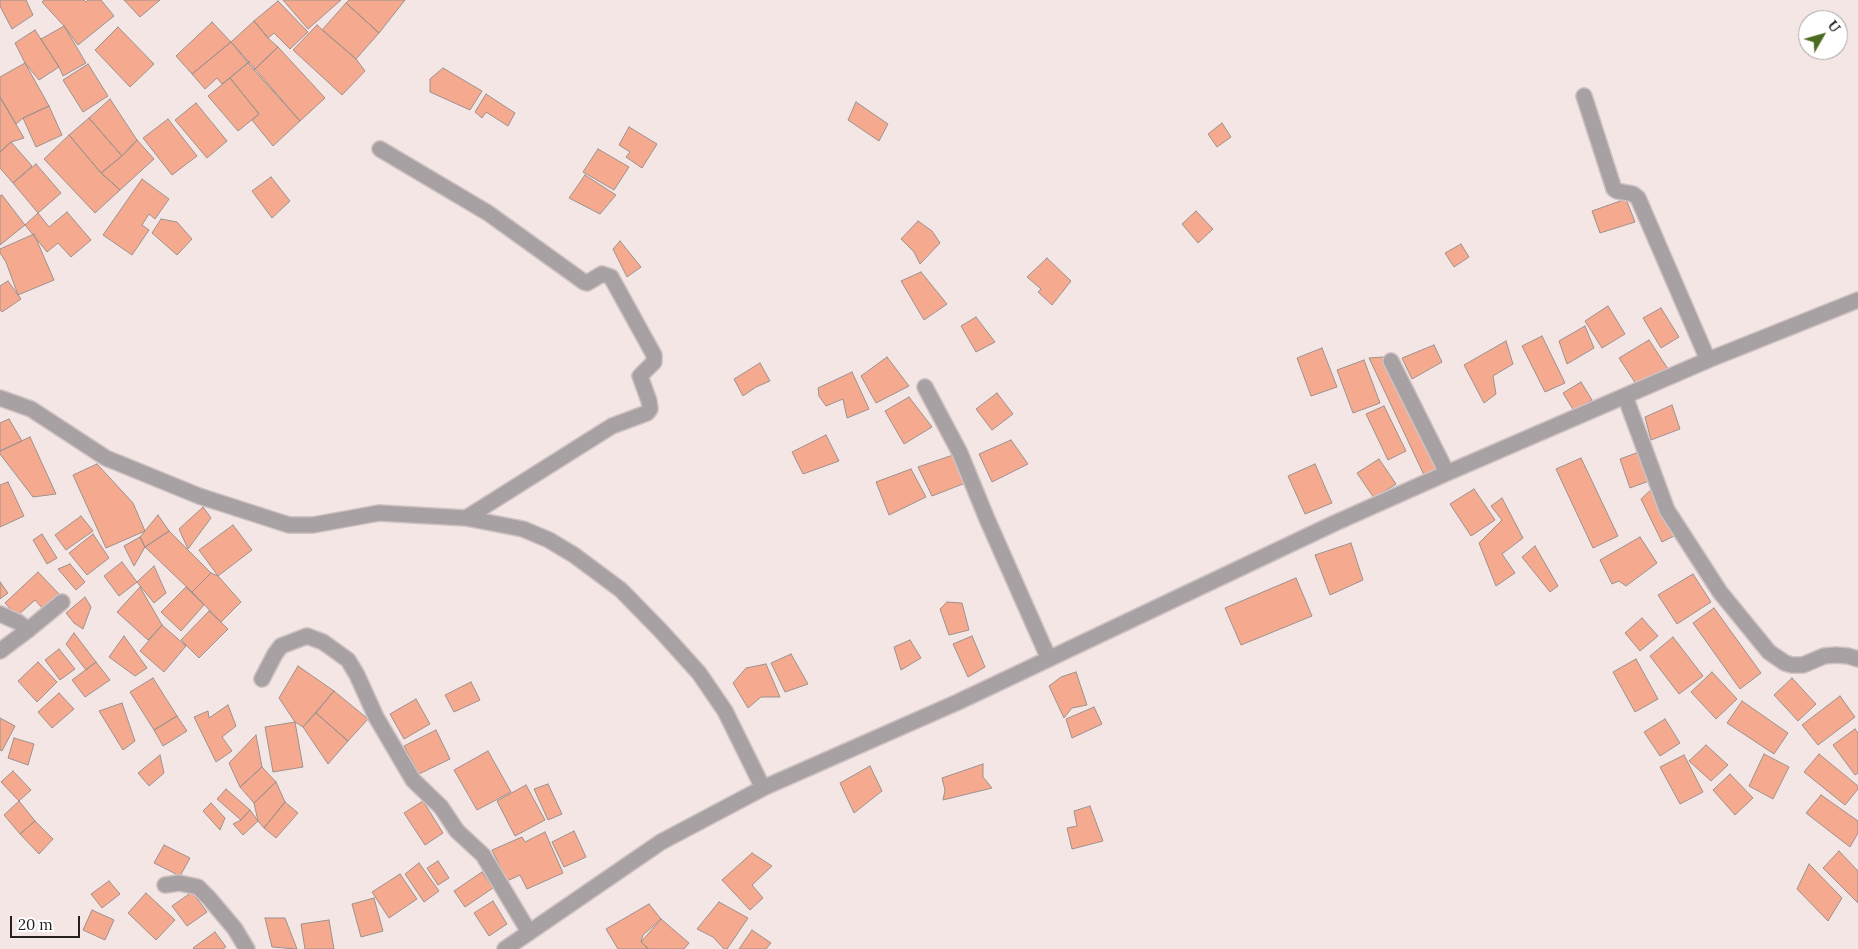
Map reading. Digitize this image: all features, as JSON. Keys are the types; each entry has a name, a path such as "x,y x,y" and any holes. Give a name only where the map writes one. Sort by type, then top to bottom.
{"street":[{"path":"1584,96 1614,189 1621,193 1633,194 1638,198 1708,360"},
{"path":"380,149 488,213 584,282 590,282 602,274 611,277 654,355 654,362 640,376 649,401 650,409 647,414 612,426 466,518"},
{"path":"505,949 661,842 763,788 958,702 1335,523 1447,473 1708,360 1858,300"},
{"path":"1391,361 1447,473"},
{"path":"925,387 960,453 1049,659"},
{"path":"1625,396 1667,510 1720,592 1769,652 1785,663 1792,665 1803,665 1824,656 1848,656 1858,659"},
{"path":"0,398 31,409 106,458 199,496 289,525 313,525 379,513 466,518 523,530 549,540 574,555 621,590 699,674 724,711 763,788"},
{"path":"0,652 62,602"},
{"path":"0,614 18,622 28,630"},
{"path":"262,679 281,646 307,636 323,642 348,660 376,717 413,780 441,807 457,831 483,855 529,932"},
{"path":"165,885 179,883 198,888 235,929 248,949"}],"building":[{"path":"0,0 26,0 33,15 12,29 0,6"},
{"path":"44,0 84,0 86,2 88,0 101,0 114,16 78,45 42,2"},
{"path":"124,0 160,0 140,17"},
{"path":"283,0 341,0 308,29"},
{"path":"349,0 405,0 379,33 346,3"},
{"path":"278,1 308,32 290,49 274,33 268,38 254,21"},
{"path":"346,3 379,33 356,59 322,30"},
{"path":"254,21 278,47 254,70 231,42"},
{"path":"212,22 231,42 192,74 176,56"},
{"path":"317,25 356,59 365,71 342,95 293,50"},
{"path":"64,26 86,63 63,76 41,39"},
{"path":"118,27 154,64 130,87 95,50"},
{"path":"35,30 59,67 39,80 25,63 15,43"},
{"path":"231,42 249,62 222,84 217,78 205,89 192,74"},
{"path":"278,47 325,98 300,121 254,70"},
{"path":"249,62 300,121 273,146 252,120 259,114 230,78"},
{"path":"25,63 49,106 23,118 16,124 0,97 0,77"},
{"path":"88,64 108,96 83,112 63,80"},
{"path":"443,68 482,91 470,110 430,92 430,79"},
{"path":"230,78 259,114 238,131 208,96"},
{"path":"486,94 515,113 508,126 486,112 482,118 475,112"},
{"path":"0,97 24,138 11,142 0,152"},
{"path":"110,99 137,140 122,156 89,118"},
{"path":"856,102 888,124 879,141 848,120"},
{"path":"196,103 227,141 207,158 175,120"},
{"path":"49,106 62,135 36,147 23,118"},
{"path":"89,118 122,156 101,173 69,135"},
{"path":"168,119 197,156 172,175 143,138"},
{"path":"1222,123 1231,137 1217,147 1208,134"},
{"path":"629,127 657,144 642,168 626,157 630,152 619,145"},
{"path":"69,135 101,173 120,190 95,213 44,159"},
{"path":"137,140 154,159 120,190 101,173 122,156"},
{"path":"11,142 32,166 13,183 0,168 0,152"},
{"path":"598,149 629,167 614,190 583,172"},
{"path":"36,164 61,193 38,213 13,183"},
{"path":"585,175 616,195 600,214 569,198"},
{"path":"271,177 290,201 272,218 252,191"},
{"path":"142,179 169,199 155,219 149,214 142,225 149,230 132,255 103,235"},
{"path":"2,195 25,225 0,245 0,196"},
{"path":"1626,199 1635,222 1600,233 1592,211"},
{"path":"1196,211 1213,229 1198,243 1182,224"},
{"path":"67,212 91,240 71,257 58,243 47,252 25,225 38,213 49,227"},
{"path":"161,219 177,222 192,239 177,255 152,233"},
{"path":"918,221 932,231 940,243 920,264 914,252 901,239"},
{"path":"34,234 54,280 18,295 0,249"},
{"path":"620,241 641,267 627,277 613,249"},
{"path":"1461,244 1469,257 1454,267 1445,253"},
{"path":"1047,258 1071,281 1052,305 1038,292 1041,289 1027,277"},
{"path":"921,272 947,304 924,320 901,281"},
{"path":"8,281 21,299 2,312 0,310 0,286"},
{"path":"1608,306 1625,334 1602,348 1585,321"},
{"path":"1661,308 1679,337 1661,348 1643,318"},
{"path":"976,317 995,342 976,352 961,326"},
{"path":"1585,326 1594,348 1567,364 1559,341"},
{"path":"1542,336 1565,383 1545,392 1522,346"},
{"path":"1649,340 1668,369 1638,387 1619,358"},
{"path":"1506,341 1513,364 1493,376 1496,394 1484,403 1464,365"},
{"path":"1434,345 1442,362 1412,379 1402,358"},
{"path":"1322,348 1337,387 1311,396 1297,358"},
{"path":"887,357 909,386 876,403 861,376"},
{"path":"1383,357 1436,469 1424,475 1369,358"},
{"path":"1364,360 1380,403 1353,413 1337,370"},
{"path":"760,363 770,381 756,387 743,396 734,379"},
{"path":"852,372 869,409 847,418 843,399 826,406 819,396 818,388"},
{"path":"1581,382 1592,400 1574,411 1563,393"},
{"path":"997,393 1013,414 992,430 976,409"},
{"path":"909,397 932,427 904,444 885,411"},
{"path":"1672,405 1680,429 1651,440 1645,417"},
{"path":"1384,406 1406,451 1388,460 1366,414"},
{"path":"9,419 22,441 0,451 0,423"},
{"path":"826,435 839,461 803,474 792,452"},
{"path":"30,437 56,494 33,497 0,454 0,451"},
{"path":"1011,440 1028,464 992,482 979,454"},
{"path":"1639,452 1649,481 1630,488 1620,459"},
{"path":"953,455 968,482 932,496 918,467"},
{"path":"1581,458 1618,536 1593,548 1556,469"},
{"path":"1379,459 1396,484 1374,498 1357,473"},
{"path":"97,464 133,503 145,531 106,548 73,475"},
{"path":"1315,464 1332,503 1305,514 1288,476"},
{"path":"911,469 926,497 889,515 876,482"},
{"path":"8,482 24,516 0,527 0,485"},
{"path":"1653,488 1676,535 1662,542 1641,499"},
{"path":"1474,489 1495,520 1471,536 1450,504"},
{"path":"1502,498 1523,538 1502,554 1515,573 1496,586 1479,543 1502,520 1491,506"},
{"path":"203,507 211,518 188,549 179,529"},
{"path":"158,515 169,531 145,547 140,537"},
{"path":"81,516 93,531 66,550 55,535"},
{"path":"233,525 252,550 218,576 199,550"},
{"path":"169,531 211,573 192,592 145,547"},
{"path":"42,534 57,558 47,564 33,540"},
{"path":"93,534 109,558 87,575 69,553"},
{"path":"140,537 145,547 134,566 124,546"},
{"path":"1640,537 1657,563 1626,586 1619,581 1612,584 1600,560"},
{"path":"1351,543 1363,580 1330,595 1315,555"},
{"path":"1535,546 1558,586 1550,592 1522,557"},
{"path":"122,562 137,582 119,596 104,576"},
{"path":"70,564 85,582 76,590 58,569"},
{"path":"154,566 166,593 154,603 137,582"},
{"path":"38,572 60,595 44,610 35,600 17,616 5,603"},
{"path":"211,573 218,576 241,602 221,622 192,592"},
{"path":"1693,574 1711,602 1677,624 1658,595"},
{"path":"1296,578 1312,616 1241,645 1225,608"},
{"path":"0,582 8,593 0,599"},
{"path":"140,587 162,625 148,640 117,612"},
{"path":"186,587 204,605 181,631 161,612"},
{"path":"85,597 91,607 83,629 74,623 66,613"},
{"path":"947,602 962,603 969,630 949,635 940,609"},
{"path":"1714,608 1761,673 1740,689 1693,623"},
{"path":"209,611 228,629 199,658 181,640"},
{"path":"1642,618 1658,636 1640,651 1625,633"},
{"path":"162,625 186,646 164,672 140,651"},
{"path":"74,633 96,662 86,670 66,644"},
{"path":"124,636 147,668 135,676 109,657"},
{"path":"972,636 985,667 968,677 953,644"},
{"path":"1673,637 1703,676 1679,694 1650,656"},
{"path":"910,640 921,658 901,670 894,647"},
{"path":"59,649 75,669 60,680 45,660"},
{"path":"791,654 808,684 785,692 771,663"},
{"path":"1636,659 1658,699 1635,712 1613,672"},
{"path":"38,662 57,682 37,702 18,681"},
{"path":"96,662 110,680 85,697 72,680"},
{"path":"766,664 780,697 761,697 748,708 733,683 746,668"},
{"path":"298,666 334,691 303,727 295,722 279,698"},
{"path":"1076,672 1087,705 1072,708 1064,718 1049,686 1061,677"},
{"path":"1712,672 1737,699 1716,719 1691,692"},
{"path":"153,678 177,716 154,730 130,692"},
{"path":"1792,678 1816,704 1798,721 1774,695"},
{"path":"471,682 480,700 454,712 445,695"},
{"path":"334,691 368,719 348,741 316,713"},
{"path":"59,693 74,709 52,728 38,712"},
{"path":"1840,696 1855,717 1818,745 1802,725"},
{"path":"416,699 430,724 404,739 390,714"},
{"path":"1742,701 1788,733 1774,754 1727,723"},
{"path":"122,703 135,741 123,750 99,711"},
{"path":"228,705 236,726 222,737 232,751 216,762 194,717 208,711 209,718"},
{"path":"1094,707 1102,724 1072,738 1066,719"},
{"path":"316,713 348,741 328,764 303,727"},
{"path":"177,716 187,731 163,746 154,730"},
{"path":"0,718 15,726 2,751 0,750"},
{"path":"1665,719 1680,743 1660,756 1644,732"},
{"path":"295,722 303,767 273,772 265,727"},
{"path":"1855,729 1858,733 1858,773 1855,775 1833,745"},
{"path":"436,730 450,759 419,774 404,746"},
{"path":"256,735 262,767 240,787 229,763"},
{"path":"14,738 34,744 28,765 8,758"},
{"path":"1706,745 1728,765 1711,781 1689,761"},
{"path":"488,751 511,792 477,810 454,770"},
{"path":"1764,754 1789,767 1773,799 1749,786"},
{"path":"1819,754 1858,786 1858,789 1845,805 1804,772"},
{"path":"160,755 164,773 149,786 138,773"},
{"path":"1684,755 1703,792 1680,804 1660,767"},
{"path":"983,764 983,777 992,788 943,800 945,790 942,778"},
{"path":"870,766 882,791 854,813 840,783"},
{"path":"262,767 276,782 254,803 240,787"},
{"path":"13,771 31,790 19,801 1,782"},
{"path":"1730,774 1753,798 1735,815 1713,790"},
{"path":"276,782 285,802 264,828 258,821 254,803"},
{"path":"548,784 562,814 548,820 534,789"},
{"path":"526,785 545,820 515,836 497,801"},
{"path":"226,789 250,810 241,820 217,799"},
{"path":"1821,795 1858,821 1858,833 1850,847 1806,813"},
{"path":"19,801 35,821 20,834 4,815"},
{"path":"423,801 443,833 425,845 404,813"},
{"path":"285,802 298,813 276,838 264,828"},
{"path":"211,803 225,818 220,830 203,811"},
{"path":"1090,806 1103,841 1072,849 1067,828 1077,826 1074,811"},
{"path":"250,810 258,821 243,835 233,824 241,820"},
{"path":"35,821 53,839 39,854 20,834"},
{"path":"574,831 586,857 564,867 552,842"},
{"path":"545,832 563,873 527,889 520,875 507,881 492,850 522,837 525,842"},
{"path":"164,845 190,858 180,876 154,863"},
{"path":"1839,851 1858,871 1858,903 1823,868"},
{"path":"752,853 772,866 752,885 763,898 750,910 722,880"},
{"path":"438,861 449,878 438,885 427,868"},
{"path":"419,863 439,891 424,902 405,874"},
{"path":"1809,864 1842,898 1828,921 1797,889"},
{"path":"482,872 493,888 465,907 454,891"},
{"path":"400,874 417,899 389,918 372,892"},
{"path":"109,881 120,894 102,908 91,894"},
{"path":"192,892 207,912 187,926 172,906"},
{"path":"146,893 175,920 156,940 128,913"},
{"path":"374,898 383,931 361,937 352,904"},
{"path":"493,901 507,924 489,936 474,913"},
{"path":"719,902 748,918 727,949 724,949 713,937 697,929"},
{"path":"649,904 661,919 643,935 641,942 648,949 618,949 606,929"},
{"path":"92,910 114,920 105,940 83,930"},
{"path":"265,918 285,918 297,949 272,947"},
{"path":"661,919 689,943 684,949 649,949 641,942"},
{"path":"329,920 334,949 305,949 301,924"},
{"path":"752,930 771,943 766,949 739,949"},
{"path":"215,932 226,947 223,949 193,948"}]}
